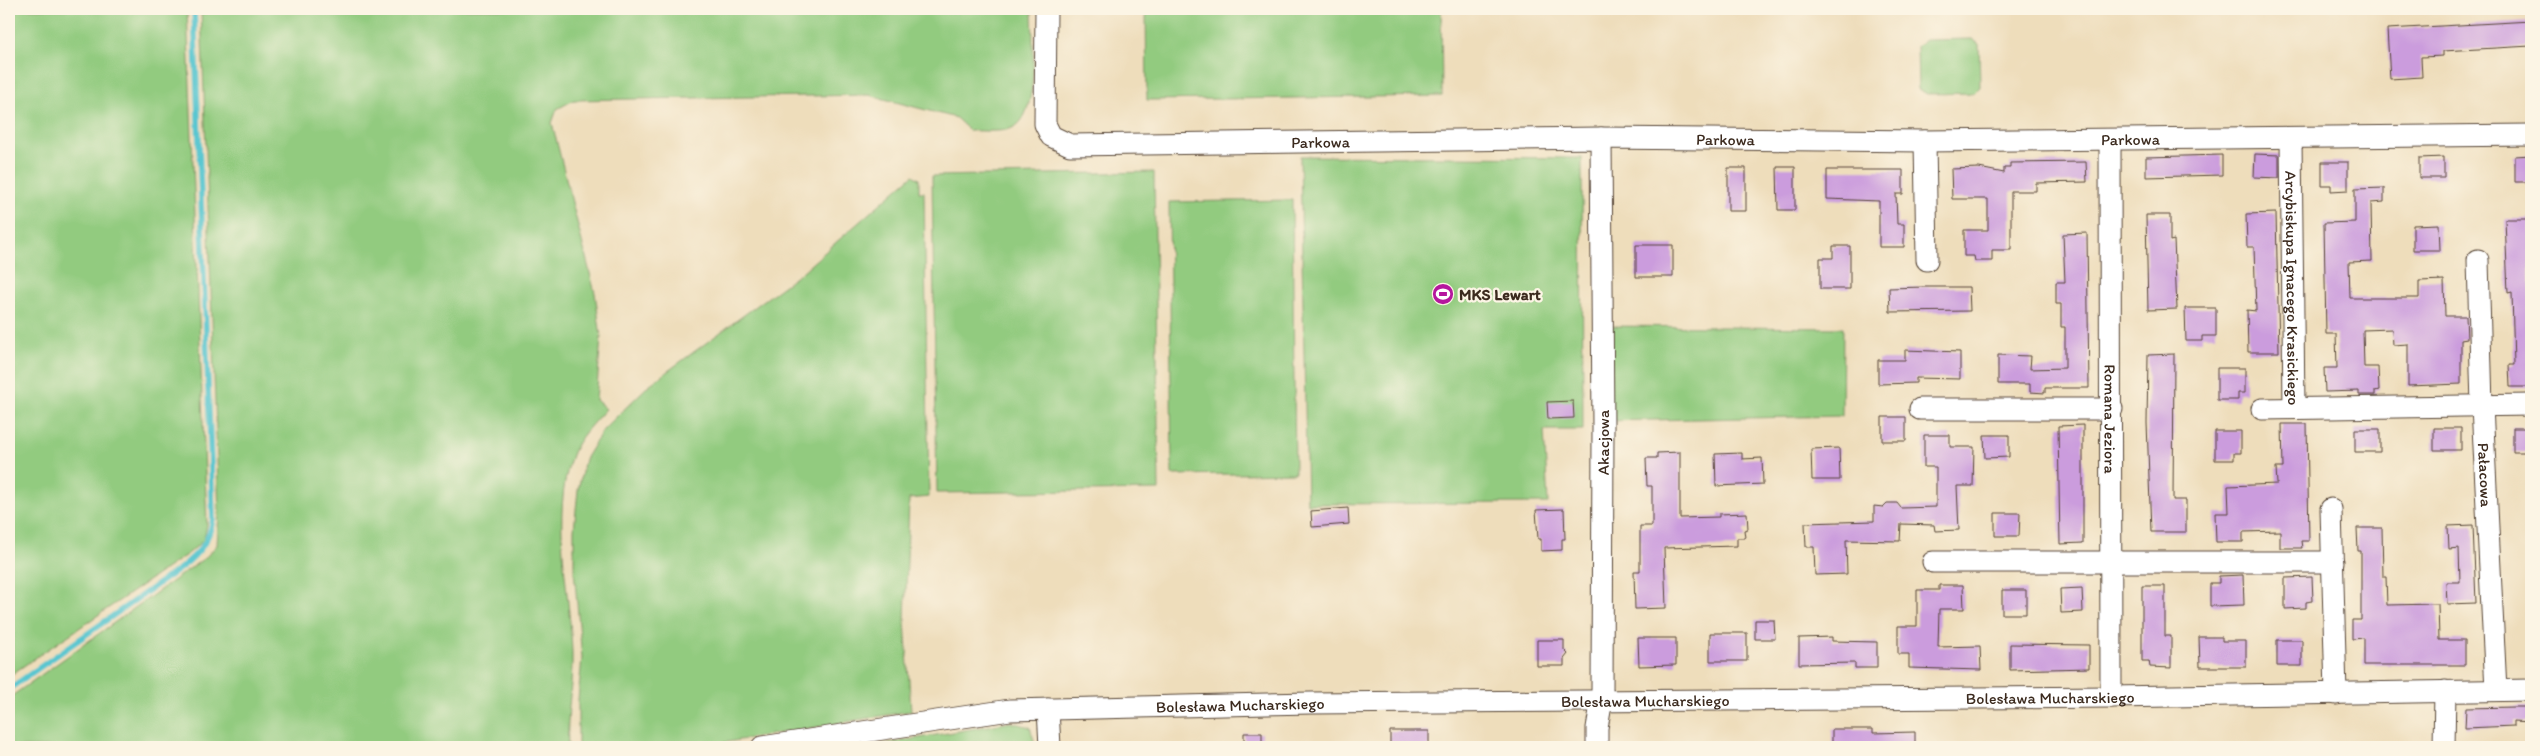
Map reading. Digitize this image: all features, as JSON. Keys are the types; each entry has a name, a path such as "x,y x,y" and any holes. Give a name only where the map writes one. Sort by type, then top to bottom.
{"street":[{"name":"Parkowa","path":"1046,9 1045,124 1051,136 1063,144 1601,138 1925,142 2531,135"},
{"name":"Akacjowa","path":"1597,747 1597,728 1602,699 1601,138"},
{"name":"Arcybiskupa Ignacego Krasickiego","path":"2291,138 2294,408 2531,405"},
{"name":"Romana Jeziora","path":"2110,140 2112,409 2111,697"},
{"path":"1925,142 1927,260"},
{"name":"Pałacowa","path":"2478,260 2482,406 2496,690"},
{"path":"2262,409 2294,408"},
{"path":"1920,409 2112,409"},
{"path":"2330,509 2336,694"},
{"path":"1933,562 2333,562"},
{"name":"Bolesława Mucharskiego","path":"762,747 1010,710 1602,699 2111,697 2531,690"},
{"path":"2444,747 2445,691"},
{"path":"1048,710 1050,747"}],"green space":[{"path":"9,9 187,9 207,525 204,540 189,553 9,676"},
{"path":"201,9 1032,9 1032,89 1024,117 1016,126 1006,130 994,131 970,131 956,118 869,95 574,100 557,109 552,123 595,293 601,337 596,400 606,409 578,442 572,455 562,503 563,553 572,652 568,747 9,747 9,698 206,557 217,545 219,514"},
{"path":"1146,9 1441,9 1442,96 1147,100"},
{"path":"1972,39 1979,44 1980,87 1974,93 1927,94 1918,89 1917,46 1925,40"},
{"name":"MKS Lewart","path":"1300,156 1582,158 1583,430 1544,430 1548,503 1307,504"},
{"path":"1154,172 1159,490 937,493 932,176"},
{"path":"913,175 919,179 919,192 924,192 929,497 909,499 905,621 911,711 698,747 578,747 578,700 582,658 574,570 574,530 578,490 585,459 603,430 649,385 801,273"},
{"path":"1292,200 1295,473 1172,475 1169,202"},
{"path":"1601,326 1843,328 1842,416 1604,421"},
{"path":"1011,722 1030,727 1036,747 867,747"}],"building":[{"path":"2531,21 2531,46 2443,51 2443,56 2421,57 2422,77 2390,79 2387,29"},
{"path":"2255,154 2279,155 2279,178 2254,177"},
{"path":"2222,155 2222,175 2146,177 2146,157"},
{"path":"2531,155 2531,182 2515,182 2515,156"},
{"path":"2444,157 2444,178 2419,178 2419,158"},
{"path":"2086,162 2087,182 2036,183 2036,191 2011,191 2011,250 1992,250 1992,261 1975,261 1974,256 1964,256 1964,230 1988,230 1988,199 1952,199 1951,169 1979,168 2004,173 2004,168 2010,168 2010,163"},
{"path":"2322,162 2348,162 2348,190 2331,191 2331,185 2322,185"},
{"path":"1777,167 1795,167 1795,210 1778,210"},
{"path":"1728,168 1746,168 1746,211 1728,211"},
{"path":"1827,170 1903,170 1903,194 1896,194 1897,224 1904,224 1904,247 1879,247 1879,201 1827,199"},
{"path":"2384,188 2384,202 2371,203 2372,261 2349,262 2350,298 2419,298 2419,281 2444,280 2445,316 2466,316 2467,339 2461,340 2461,384 2408,386 2408,344 2393,345 2392,329 2363,330 2364,367 2378,367 2379,390 2375,391 2375,395 2359,395 2359,391 2325,392 2324,368 2337,368 2336,334 2326,334 2324,223 2355,222 2355,189"},
{"path":"2276,213 2279,352 2248,352 2247,310 2256,311 2254,247 2247,247 2246,214"},
{"path":"2146,215 2170,215 2170,241 2174,240 2177,309 2148,310"},
{"path":"2505,219 2530,219 2531,387 2510,387 2509,365 2514,365 2512,292 2508,293"},
{"path":"2439,224 2440,250 2413,250 2413,225"},
{"path":"2087,233 2089,388 2045,388 2045,393 2030,392 2030,384 1998,384 1998,355 2031,356 2030,369 2065,368 2065,327 2061,327 2061,304 2056,304 2056,282 2065,282 2063,234"},
{"path":"1636,245 1673,245 1673,277 1636,277"},
{"path":"1833,246 1850,246 1850,289 1820,289 1820,258 1833,258"},
{"path":"1969,287 1970,311 1890,312 1889,288"},
{"path":"2185,308 2216,308 2216,336 2202,336 2202,341 2186,341"},
{"path":"1905,350 1960,352 1960,379 1916,378 1916,383 1878,384 1878,360 1905,360"},
{"path":"2174,354 2173,500 2186,500 2186,532 2151,532 2147,423 2148,355"},
{"path":"2217,368 2245,368 2245,393 2238,393 2238,400 2217,400"},
{"path":"1573,401 1574,418 1548,419 1547,402"},
{"path":"1882,417 1906,417 1906,441 1882,441"},
{"path":"2282,424 2307,424 2309,541 2301,541 2302,548 2280,548 2280,531 2243,532 2243,542 2216,542 2215,513 2229,513 2228,486 2277,484 2276,468 2283,468"},
{"path":"2083,425 2083,543 2060,544 2058,426"},
{"path":"2434,428 2461,428 2461,450 2434,450"},
{"path":"2513,428 2531,428 2531,452 2513,452"},
{"path":"2355,429 2380,429 2380,452 2355,452"},
{"path":"2215,431 2241,431 2241,453 2234,453 2234,460 2215,460"},
{"path":"1924,435 1950,435 1950,447 1974,447 1973,486 1957,486 1959,530 1935,531 1934,525 1901,524 1900,541 1846,540 1847,574 1815,575 1814,547 1806,547 1805,523 1874,521 1874,506 1883,507 1887,503 1897,503 1901,508 1936,507 1936,467 1924,467"},
{"path":"1984,435 2009,435 2009,457 1985,458"},
{"path":"1839,448 1840,480 1812,480 1811,449"},
{"path":"1680,452 1680,518 1719,517 1719,514 1747,513 1748,529 1744,530 1745,538 1737,538 1737,546 1664,548 1666,608 1635,609 1634,571 1640,571 1640,526 1652,526 1652,486 1647,486 1646,458 1657,458 1657,453"},
{"path":"1742,453 1742,459 1762,458 1763,484 1716,486 1715,454"},
{"path":"1348,508 1349,524 1312,527 1311,511"},
{"path":"1564,509 1565,539 1562,539 1562,550 1541,551 1541,539 1538,539 1536,510"},
{"path":"1995,513 2020,513 2019,536 1995,536"},
{"path":"2473,525 2476,603 2447,604 2446,582 2460,582 2459,548 2449,549 2448,526"},
{"path":"2357,528 2382,528 2383,577 2386,577 2387,605 2438,604 2439,640 2465,640 2465,665 2364,665 2364,638 2352,639 2352,620 2361,620 2361,551 2358,551"},
{"path":"2243,575 2244,605 2210,606 2210,583 2219,583 2219,576"},
{"path":"2312,577 2313,601 2306,602 2306,608 2285,609 2285,578"},
{"path":"1939,585 1963,585 1964,609 1939,609 1938,647 1980,646 1981,670 1909,668 1909,654 1898,654 1898,626 1917,626 1917,590 1939,590"},
{"path":"2142,586 2165,586 2165,636 2171,636 2171,668 2150,667 2149,661 2142,661"},
{"path":"2082,588 2083,612 2061,613 2060,589"},
{"path":"2002,590 2026,590 2026,614 2002,614"},
{"path":"1755,620 1774,620 1775,639 1755,639"},
{"path":"1710,633 1747,633 1747,661 1710,661"},
{"path":"1832,637 1832,641 1877,642 1877,668 1855,668 1855,663 1799,664 1799,638"},
{"path":"2199,637 2222,637 2222,641 2246,641 2246,667 2200,667"},
{"path":"1638,638 1676,638 1676,665 1639,666"},
{"path":"1537,640 1564,640 1564,650 1568,654 1564,659 1564,666 1537,666"},
{"path":"2277,640 2302,640 2302,666 2277,666"},
{"path":"2010,644 2089,645 2089,668 2010,670"},
{"path":"2531,707 2531,722 2514,721 2514,726 2465,728 2466,708"},
{"path":"1832,729 1873,729 1873,733 1915,732 1915,747 1832,747"},
{"path":"1390,731 1429,731 1429,747 1390,747"},
{"path":"1244,733 1262,733 1262,747 1244,747"}],"waterway":[{"path":"9,689 182,567 203,546 211,527 213,519 194,9"}],"place":[{"name":"MKS Lewart","path":"1443,294"}]}
